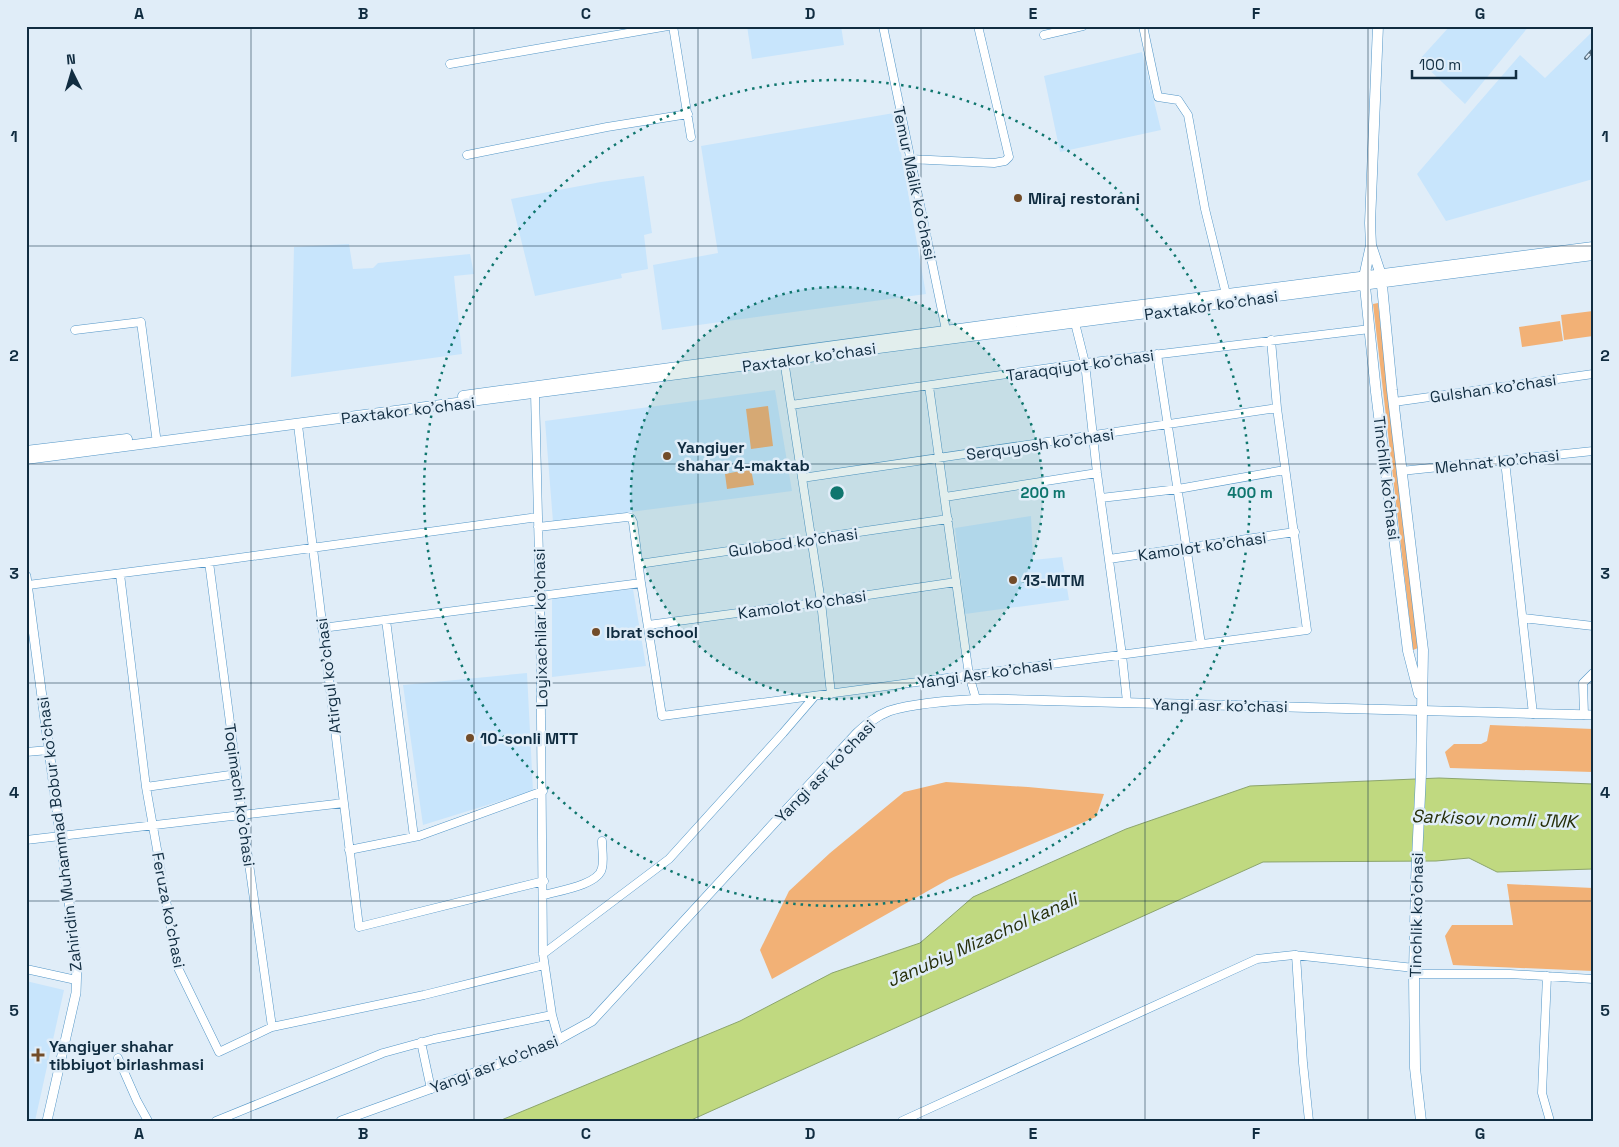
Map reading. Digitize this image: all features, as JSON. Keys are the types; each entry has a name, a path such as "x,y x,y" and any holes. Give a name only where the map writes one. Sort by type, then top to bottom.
{"main road":[{"name":"Tinchlik ko'chasi","path":"1378,26 1371,245 1365,281 1408,651 1422,710"},
{"name":"Tinchlik ko'chasi","path":"1371,245 1381,278 1401,471 1423,650 1414,971 1415,1068 1421,1121"},
{"name":"Paxtakor ko'chasi","path":"26,451 947,335 1074,323 1593,247"},
{"name":"Paxtakor ko'chasi","path":"1381,278 1593,255"},
{"name":"Paxtakor ko'chasi","path":"26,459 784,360 1226,294 1365,281"}],"street":[{"path":"450,64 668,26"},
{"path":"673,26 691,136"},
{"name":"Temur Malik ko'chasi","path":"883,26 909,159 947,335"},
{"path":"909,159 994,162 1005,161 1009,157 978,26"},
{"path":"1044,35 1083,26"},
{"path":"1143,26 1158,97 1178,100 1188,115 1205,209 1226,294"},
{"path":"467,155 606,127 688,114"},
{"path":"75,330 141,322 156,436"},
{"path":"1074,323 1085,363 1100,498 1122,655 1126,702"},
{"name":"Taraqqiyot ko'chasi","path":"791,405 1085,363 1370,329"},
{"path":"1271,340 1276,408 1295,532"},
{"path":"1157,354 1201,644"},
{"path":"784,360 821,602 831,694"},
{"name":"Gulshan ko'chasi","path":"1394,402 1593,374"},
{"path":"930,386 969,675 976,699"},
{"name":"Loyixachilar ko'chasi","path":"535,393 543,791 543,954 552,1015 558,1040"},
{"name":"Serquyosh ko'chasi","path":"802,478 1276,408"},
{"name":"Atirgul ko'chasi","path":"298,424 359,927 544,881"},
{"name":"Mehnat ko'chasi","path":"1401,471 1593,451"},
{"path":"1505,461 1533,714"},
{"path":"1100,498 1178,489 1286,470"},
{"path":"945,497 1097,473"},
{"path":"27,580 120,574 538,517"},
{"path":"538,527 630,518 633,522 648,625"},
{"name":"Gulobod ko'chasi","path":"638,564 812,540 948,518"},
{"name":"Kamolot ko'chasi","path":"1109,559 1295,532"},
{"name":"Yangi Asr ko'chasi","path":"648,625 662,716 1307,630 1295,532"},
{"name":"Toqimachi ko'chasi","path":"208,562 272,1027"},
{"name":"Feruza ko'chasi","path":"120,574 146,787 178,968 219,1052 272,1027 424,995 544,965"},
{"name":"Zahiridin Muhammad Bobur ko'chasi","path":"27,580 77,962 76,992 47,1121"},
{"name":"Kamolot ko'chasi","path":"648,625 956,582"},
{"path":"322,628 641,583"},
{"path":"1522,618 1593,626"},
{"path":"386,620 414,837"},
{"path":"1588,715 1582,684 1593,673"},
{"path":"543,954 669,859 814,697"},
{"name":"Yangi asr ko'chasi","path":"341,1121 543,1048 592,1021 857,733 874,719 889,711 932,703 976,699 1588,715"},
{"path":"26,752 49,750"},
{"path":"146,787 237,774"},
{"path":"350,850 414,837 543,791"},
{"path":"26,840 344,803"},
{"path":"544,896 589,883 600,874 602,869 602,841"},
{"path":"1296,955 1309,1121"},
{"path":"902,1121 1257,959 1296,955 1414,971 1593,978"},
{"path":"26,969 76,980"},
{"path":"1547,976 1542,1093 1550,1121"},
{"path":"216,1121 383,1053 421,1042 552,1015"},
{"path":"421,1042 431,1088"},
{"path":"118,1058 148,1121"}],"shaded area":[{"path":"747,26 841,26 844,45 752,59"},
{"path":"1450,26 1529,26 1465,104 1419,60"},
{"path":"1593,31 1593,179 1446,221 1417,174 1520,55 1545,78"},
{"path":"1142,52 1161,130 1060,152 1044,76"},
{"path":"894,113 926,294 662,330 653,265 718,253 701,146"},
{"path":"644,176 652,233 644,235 648,269 621,274 622,278 535,296 511,199"},
{"path":"349,244 353,269 373,268 378,263 470,254 474,274 454,276 462,354 291,377 294,247"},
{"path":"1378,303 1418,648 1413,650 1373,304"},
{"path":"1593,311 1593,336 1564,340 1561,315"},
{"path":"1560,321 1563,341 1522,347 1519,327"},
{"name":"Yangiyer shahar 4-maktab","path":"775,390 792,491 553,522 545,421"},
{"path":"768,406 773,446 751,449 746,409"},
{"path":"751,469 754,485 727,489 725,474"},
{"name":"13-MTM","path":"1031,516 1033,560 1062,557 1069,600 965,614 955,528"},
{"name":"Ibrat school","path":"633,589 646,666 552,677 552,598"},
{"name":"10-sonli MTT","path":"527,673 533,791 423,825 403,685"},
{"path":"1490,725 1593,729 1593,772 1450,768 1445,752 1454,744 1481,744 1487,741"},
{"path":"946,782 1104,794 1096,817 949,879 772,979 760,950 789,891 830,853 904,792"},
{"path":"1507,884 1593,888 1593,971 1453,965 1445,936 1452,925 1513,925"},
{"name":"Yangiyer shahar tibbiyot birlashmasi","path":"26,981 64,990 35,1121 26,1121"}],"water":[{"path":"1439,778 1593,784 1593,869 1497,872 1469,858 1436,861 1263,862 689,1121 499,1121 740,1021 832,973 920,943 973,897 1126,829 1250,786"}],"railway":[{"path":"1586,58 1593,50"}],"place":[{"name":"Miraj restorani","path":"1018,198"},
{"name":"Yangiyer shahar 4-maktab","path":"667,456"},
{"name":"13-MTM","path":"1013,580"},
{"name":"Ibrat school","path":"596,632"},
{"name":"10-sonli MTT","path":"470,738"},
{"name":"Yangiyer shahar tibbiyot birlashmasi","path":"38,1055"}],"water label":[{"name":"Sarkisov nomli JMK","path":"1494,819"},
{"name":"Janubiy Mizachol kanali","path":"982,940"}]}
